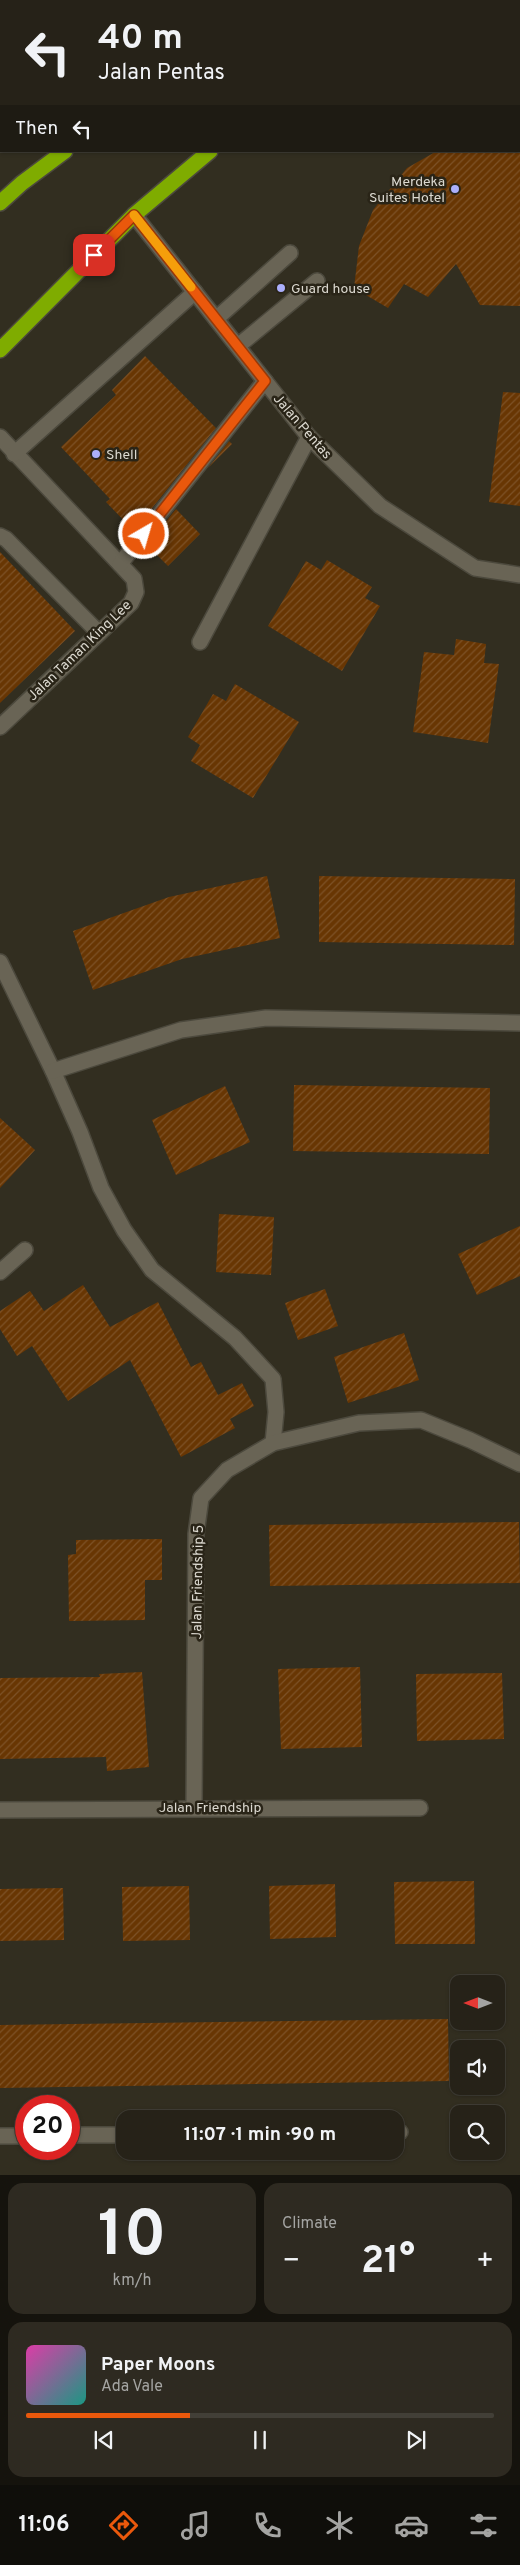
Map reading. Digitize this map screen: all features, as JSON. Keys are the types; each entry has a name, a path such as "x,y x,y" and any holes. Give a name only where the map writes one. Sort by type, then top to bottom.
{"highway":[{"path":"0,202 64,152"},
{"path":"0,350 134,215 209,152"}],"street":[{"name":"Jalan Pentas","path":"134,215 309,437 380,506 475,568 520,574"},
{"path":"216,319 290,253"},
{"path":"238,346 316,281"},
{"path":"14,454 195,292"},
{"path":"120,564 265,381"},
{"name":"Jalan Taman King Lee","path":"0,437 134,579 136,592 131,603 0,727"},
{"path":"200,642 309,437"},
{"path":"0,536 6,539 100,633"},
{"path":"0,962 53,1071 80,1132 100,1188 124,1230 152,1270 235,1338 273,1379 276,1412 273,1443"},
{"path":"53,1071 181,1030 266,1018 520,1023"},
{"path":"0,1272 26,1250"},
{"name":"Jalan Friendship 5","path":"194,1807 196,1534 201,1498 227,1470 273,1443 359,1423 421,1420 470,1440 520,1464"},
{"name":"Jalan Friendship","path":"0,1810 194,1807 420,1808"},
{"path":"80,2135 116,2135"},
{"path":"0,2136 15,2136"}],"building":[{"name":"Merdeka Suites Hotel","path":"435,152 520,152 520,306 480,305 456,264 428,297 404,284 388,308 354,288 359,246 373,210 407,168"},
{"path":"145,356 216,428 134,531 106,502 110,499 61,447 116,395 112,390"},
{"path":"503,392 520,393 520,506 489,502"},
{"path":"229,441 232,444 208,468"},
{"path":"176,509 200,534 168,566 147,545"},
{"path":"0,552 75,631 0,703"},
{"path":"327,560 372,587 365,598 380,606 342,671 268,626 306,561 321,570"},
{"path":"456,639 486,644 484,663 499,664 488,743 413,732 424,652 454,655"},
{"path":"235,684 299,722 253,798 191,761 200,745 188,737 213,694 226,701"},
{"path":"267,876 280,938 182,959 93,990 73,931 169,897"},
{"path":"319,876 515,879 514,945 319,942"},
{"path":"294,1085 490,1088 489,1154 293,1151"},
{"path":"225,1086 250,1142 176,1175 152,1120"},
{"path":"0,1118 35,1150 0,1188"},
{"path":"219,1214 274,1217 271,1275 216,1272"},
{"path":"520,1226 520,1276 477,1295 458,1254"},
{"path":"83,1285 110,1327 158,1302 191,1367 201,1362 218,1395 242,1383 254,1406 230,1419 235,1428 181,1457 130,1360 68,1401 32,1346 17,1356 0,1329 0,1311 30,1291 44,1311"},
{"path":"325,1289 338,1326 298,1340 285,1303"},
{"path":"404,1333 419,1380 348,1403 334,1357"},
{"path":"519,1522 520,1583 270,1586 269,1525"},
{"path":"162,1539 162,1580 145,1580 145,1620 69,1621 68,1555 76,1554 76,1540"},
{"path":"360,1667 362,1747 281,1749 278,1669"},
{"path":"142,1672 149,1767 107,1771 106,1757 0,1759 0,1678 100,1677 99,1674"},
{"path":"502,1673 504,1739 417,1741 416,1674"},
{"path":"474,1881 475,1944 395,1944 394,1882"},
{"path":"335,1884 336,1937 270,1939 269,1886"},
{"path":"189,1886 190,1940 123,1941 122,1887"},
{"path":"63,1888 64,1940 0,1941 0,1889"},
{"path":"448,2019 449,2081 0,2088 0,2025"}],"slow traffic":[{"path":"134,215 191,287"}],"place":[{"name":"Merdeka Suites Hotel","path":"455,189"},
{"name":"Guard house","path":"281,288"},
{"name":"Shell","path":"96,454"}],"route":[{"path":"94,255 134,215 265,381 144,534"}]}
